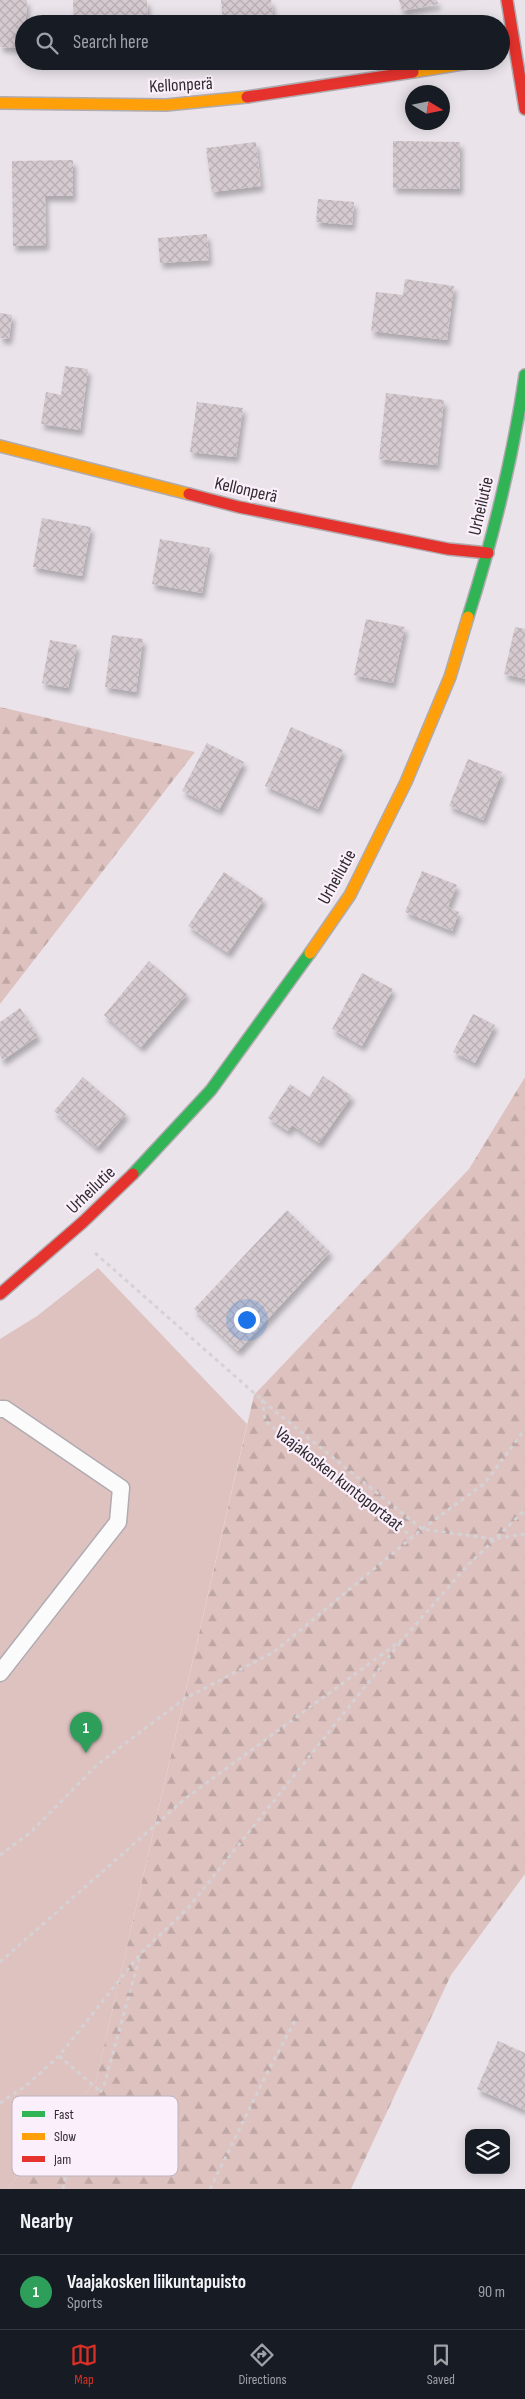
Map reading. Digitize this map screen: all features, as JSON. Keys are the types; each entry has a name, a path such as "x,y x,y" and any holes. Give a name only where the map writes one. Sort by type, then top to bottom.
{"street":[{"path":"507,0 509,15"},
{"path":"510,18 525,109"},
{"name":"Kellonperä","path":"0,103 166,105 201,102 420,70"},
{"name":"Urheilutie","path":"1,1291 83,1222 150,1157 211,1090 288,986 350,895 406,782 450,677 488,554 520,409 525,375"},
{"name":"Kellonperä","path":"0,446 239,507 448,549 488,554"}],"lane":[{"path":"0,1409 5,1409 121,1488 118,1522 0,1673"}],"path":[{"path":"88,1246 262,1399 422,1529 493,1539 525,1534"},
{"name":"Vaajakosken kuntoportaat","path":"262,1399 266,1422 412,1537"},
{"path":"0,1855 31,1832 98,1764 184,1699 274,1652 412,1537 485,1483 525,1429"},
{"path":"0,2103 27,2085 59,2056 141,1953 189,1906 403,1638 493,1539 525,1510"},
{"path":"0,1962 186,1798 403,1638"},
{"path":"99,2096 141,1953"},
{"path":"210,2189 268,2071 296,2019"},
{"path":"59,2056 101,2092"},
{"path":"63,2189 66,2176"}],"green space":[{"path":"0,707 195,752 0,1004"},
{"path":"525,1077 525,1874 451,1975 351,2189 7,2189 18,2176 178,2176 178,2096 84,2096 96,2081 254,1395 469,1169"},
{"path":"98,1268 247,1424 96,2081 84,2096 12,2096 12,2176 18,2176 7,2189 0,2189 0,1339 37,1316"}],"building":[{"path":"0,0 27,0 26,15 15,15 15,48 0,47"},
{"path":"73,0 147,0 148,15 74,15"},
{"path":"221,0 271,0 273,15 222,15"},
{"path":"399,0 437,0 438,4 402,11"},
{"path":"393,141 460,142 460,189 393,188"},
{"path":"256,142 261,186 212,192 206,148"},
{"path":"73,160 73,196 45,196 46,245 13,246 12,161"},
{"path":"318,199 354,202 352,225 316,222"},
{"path":"207,234 209,260 160,263 158,238"},
{"path":"405,279 454,286 447,340 371,331 376,292 403,295"},
{"path":"0,313 12,315 9,339 0,338"},
{"path":"65,366 88,369 80,430 41,424 46,392 61,395"},
{"path":"386,393 444,400 437,465 379,459"},
{"path":"197,402 243,408 236,457 190,452"},
{"path":"42,518 91,527 82,576 33,567"},
{"path":"160,539 210,548 202,593 152,584"},
{"path":"366,619 405,627 393,683 354,675"},
{"path":"515,627 525,629 525,679 504,674"},
{"path":"112,635 143,639 136,692 105,687"},
{"path":"50,640 77,645 68,688 42,683"},
{"path":"291,727 343,750 318,809 265,786"},
{"path":"207,743 244,762 219,810 182,791"},
{"path":"468,759 502,772 483,820 449,806"},
{"path":"422,871 457,885 448,907 459,912 452,931 405,912"},
{"path":"224,872 264,899 228,953 188,926"},
{"path":"149,961 187,994 141,1047 104,1015"},
{"path":"362,973 393,989 362,1046 332,1029"},
{"path":"20,1008 38,1036 3,1060 0,1056 0,1022"},
{"path":"473,1014 495,1025 475,1063 453,1052"},
{"path":"323,1076 352,1096 319,1143 292,1125 288,1131 268,1118 290,1084 309,1097"},
{"path":"83,1077 126,1114 97,1148 54,1111"},
{"path":"287,1210 330,1252 238,1351 194,1309"},
{"path":"498,2041 525,2053 525,2110 477,2089"}],"traffic: fast":[{"path":"468,617 501,497 515,436 525,375"},
{"path":"133,1174 211,1090 310,953"}],"traffic: slow":[{"path":"413,72 425,70"},
{"path":"0,103 166,105 247,97"},
{"path":"0,446 189,494"},
{"path":"310,953 350,895 406,782 450,677 468,617"}],"traffic: jam":[{"path":"507,0 509,15"},
{"path":"510,18 525,109"},
{"path":"247,97 413,72"},
{"path":"189,494 239,507 448,549 488,553"},
{"path":"0,1294 83,1222 133,1174"}],"place":[{"name":"Vaajakosken liikuntapuisto","path":"86,1753"}]}
